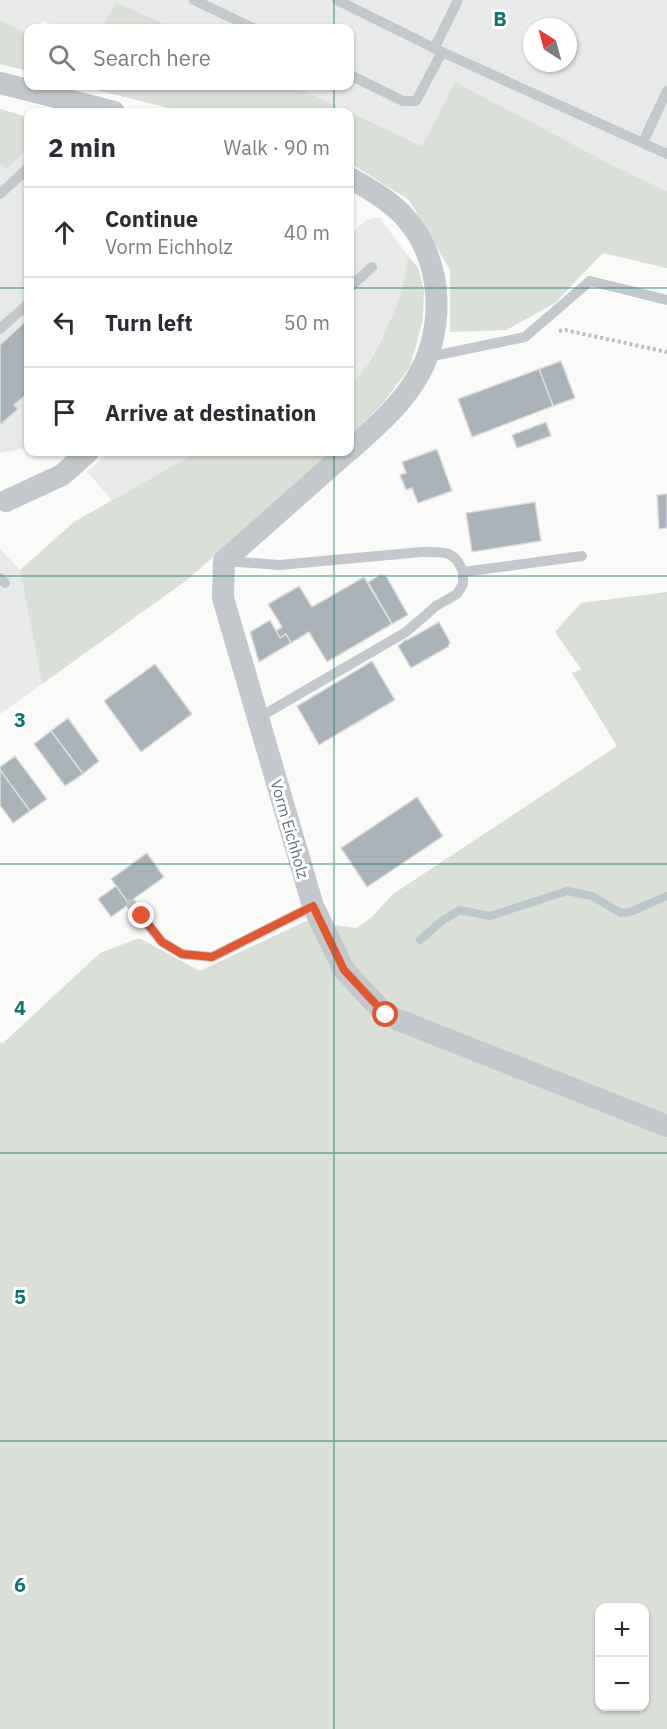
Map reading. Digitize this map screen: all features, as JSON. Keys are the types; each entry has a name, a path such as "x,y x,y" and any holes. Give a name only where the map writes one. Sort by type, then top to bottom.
{"street":[{"path":"0,83 24,90"},
{"path":"25,90 88,108"},
{"path":"354,180 375,193 403,215 425,249 437,288 437,324 428,357 414,383 389,415 354,446"},
{"path":"2,501 62,475 83,456"},
{"path":"224,561 342,456"},
{"name":"Vorm Eichholz","path":"224,561 223,598 313,906 344,970 386,1015 667,1126"}],"lane":[{"path":"194,0 245,24"},
{"path":"337,0 439,50 667,154"},
{"path":"354,77 403,101 416,101 458,0"},
{"path":"643,142 667,91"},
{"path":"0,194 24,172"},
{"path":"354,283 372,267"},
{"path":"428,357 525,337 590,281 667,300"},
{"path":"0,329 24,308"},
{"path":"224,561 279,566 421,552 444,552 453,555 463,572 463,584 457,594 436,606 406,632 258,718"},
{"path":"463,572 582,556"},
{"path":"131,904 162,942 182,954 212,957 313,906"}],"path":[{"path":"525,337 565,330 667,352"}],"shaded area":[{"path":"0,0 667,0 667,191 455,83 422,146 354,114 354,108 341,108 303,90 354,90 354,24 164,24 116,2 104,24 50,24 43,21 40,24 24,24 24,32 0,20"},
{"path":"116,2 164,24 104,24"},
{"path":"0,20 24,32 24,70 0,64"},
{"path":"455,82 614,166 667,191 667,268 603,253 555,303 506,330 450,332 450,270 409,200 354,166 354,114 422,146"},
{"path":"98,90 302,90 341,108 167,108"},
{"path":"0,109 24,116 24,153 7,169 0,163"},
{"path":"24,153 24,449 0,453 0,163 7,169"},
{"path":"379,217 408,256 405,280 393,318 361,376 354,382 354,231 366,220"},
{"path":"408,256 418,268 424,289 423,319 410,367 383,403 354,432 354,382 368,364 389,325 404,281"},
{"path":"105,456 190,456 112,500 87,472"},
{"path":"190,456 328,456 187,580 42,684 20,570 74,522"},
{"path":"0,549 20,570 42,684 0,714"},
{"path":"667,592 667,1729 0,1729 0,1042 2,1044 100,953 139,938 200,971 306,921 356,928 372,917 393,894 617,746 572,673 581,669 555,632 581,603"}],"building":[{"path":"24,323 24,396 14,405 18,409 0,425 0,345"},
{"path":"561,361 575,398 553,406 539,369"},
{"path":"539,369 553,406 472,437 458,399"},
{"path":"546,422 551,436 517,448 512,435"},
{"path":"437,449 452,491 418,503 412,488 406,490 400,475 406,473 402,462"},
{"path":"667,494 667,528 659,529 657,495"},
{"path":"535,502 541,541 472,552 466,513"},
{"path":"380,575 386,576 408,615 392,624 368,582"},
{"path":"364,577 392,624 327,662 309,632 291,643 286,634 280,638 276,631 282,627 268,604 299,586 312,607"},
{"path":"270,620 280,638 286,634 291,643 259,662 250,632"},
{"path":"439,622 450,642 448,647 411,668 398,646"},
{"path":"372,661 395,700 319,745 297,706"},
{"path":"155,664 192,714 141,752 104,701"},
{"path":"68,718 99,761 83,774 51,731"},
{"path":"51,731 83,774 65,786 34,744"},
{"path":"15,756 47,799 30,811 0,770 0,767"},
{"path":"0,770 30,811 13,823 0,805"},
{"path":"417,797 443,836 367,887 341,848"},
{"path":"147,853 164,877 128,903 111,879"},
{"path":"116,886 129,904 111,917 98,899"}],"waterway":[{"path":"420,940 443,920 460,910 490,916 567,891 592,896 621,913 630,912 667,896"}],"route":[{"path":"142,916 162,942 182,954 212,957 313,906 344,970 386,1015"}]}
